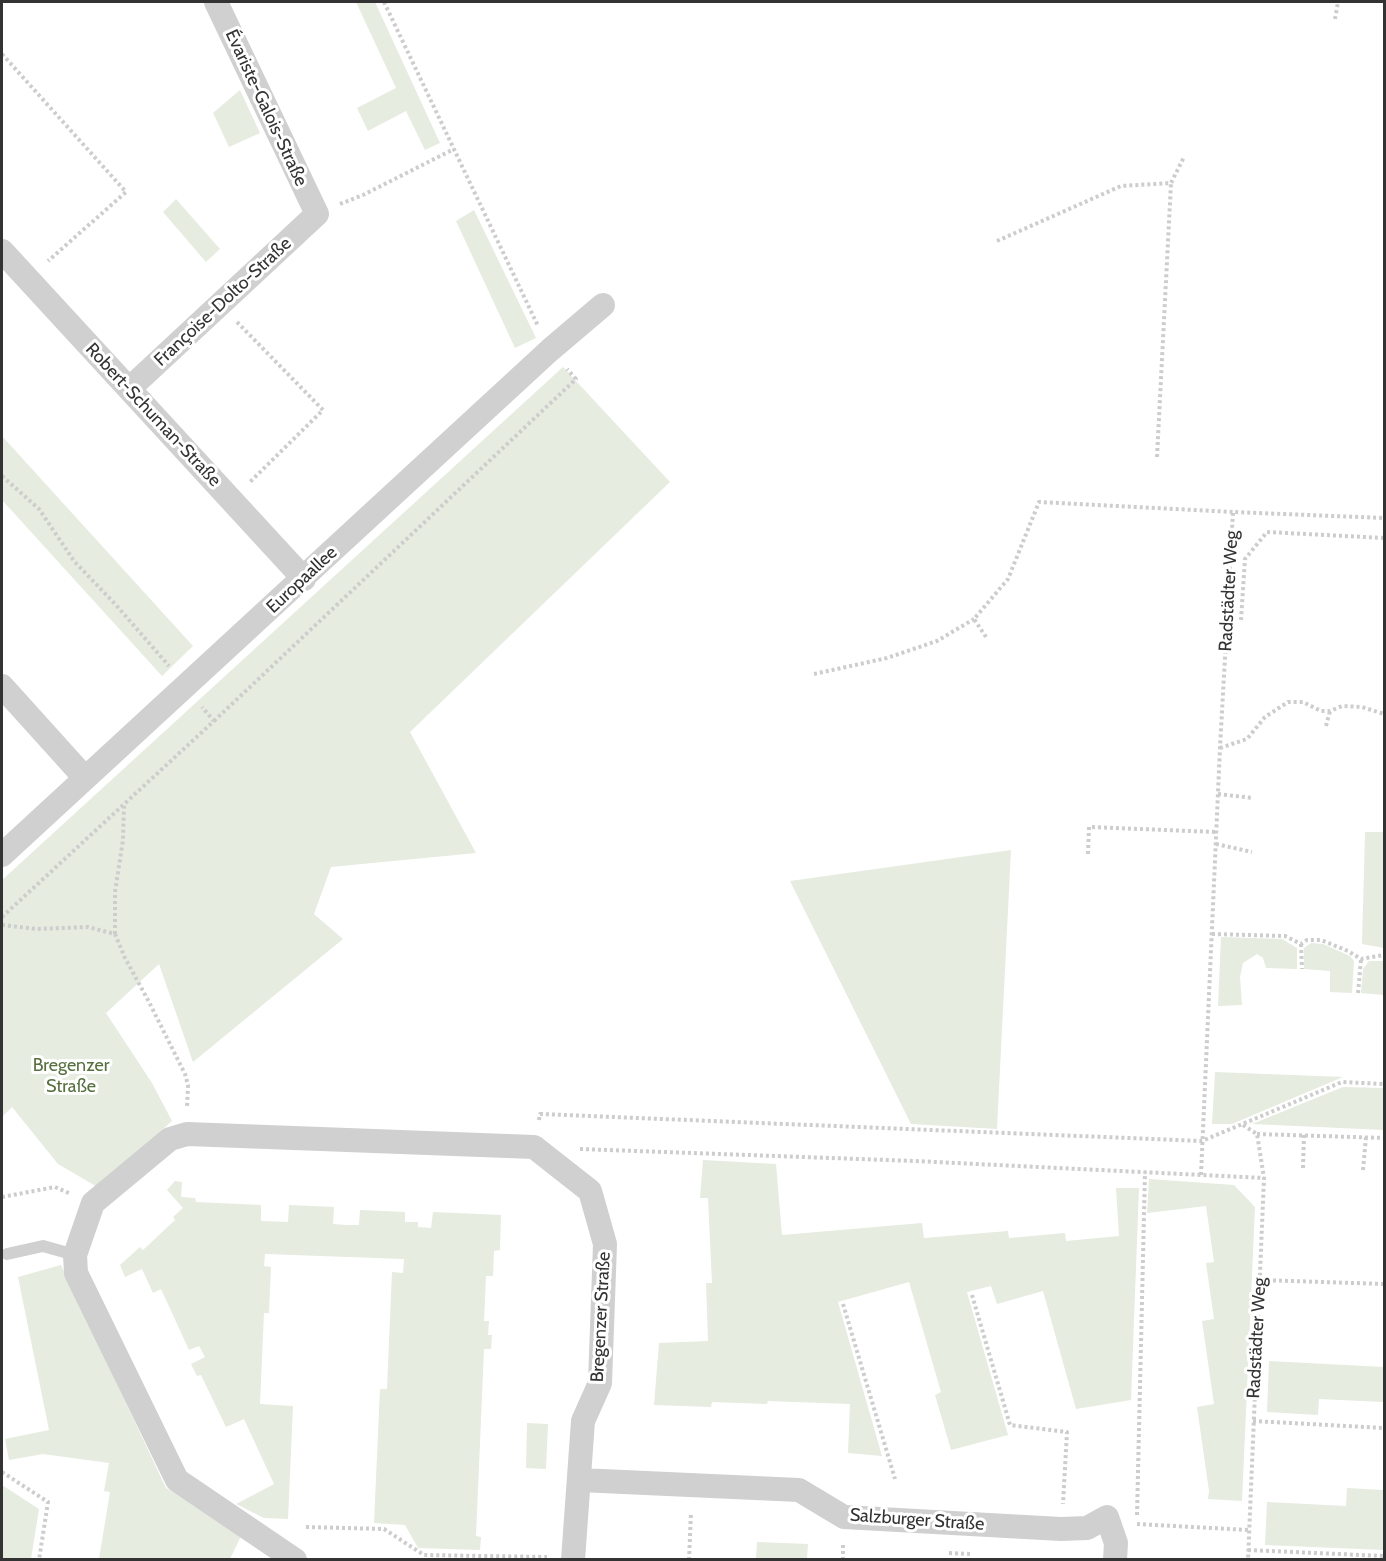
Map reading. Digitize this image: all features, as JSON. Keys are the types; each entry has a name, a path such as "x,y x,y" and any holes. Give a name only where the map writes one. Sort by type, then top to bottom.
{"street":[{"name":"Évariste-Galois-Straße","path":"216,2 317,214"},
{"name":"Françoise-Dolto-Straße","path":"129,389 317,214"},
{"name":"Robert-Schuman-Straße","path":"2,251 304,579"},
{"name":"Europaallee","path":"2,855 550,351 603,305"},
{"path":"2,686 85,778"},
{"path":"294,1560 177,1480 76,1273 75,1255 93,1203 170,1139 187,1134 534,1147"},
{"name":"Bregenzer Straße","path":"534,1147 590,1191 605,1244 600,1383 583,1421 573,1560"},
{"name":"Salzburger Straße","path":"580,1480 799,1490 844,1517 1061,1529 1087,1528 1107,1517"},
{"path":"1107,1517 1116,1544 1115,1560"}],"lane":[{"path":"7,1254 43,1246 75,1255"}],"path":[{"path":"384,2 550,351"},
{"path":"1335,19 1338,2"},
{"path":"2,54 126,192 27,279"},
{"path":"317,214 363,195 454,149"},
{"path":"1157,457 1171,183 1185,157"},
{"path":"997,241 1121,186 1171,183"},
{"path":"220,304 323,410 231,500"},
{"path":"2,917 214,721 576,379"},
{"path":"2,476 39,509 74,561 116,605 214,721"},
{"path":"814,674 897,654 937,640 974,619 1008,579 1039,502 1233,512"},
{"name":"Radstädter Weg","path":"1201,1175 1233,512 1384,518"},
{"path":"1241,620 1245,559 1267,532 1384,538"},
{"path":"974,619 986,637"},
{"path":"1220,748 1247,739 1265,717 1288,702 1303,702 1321,711 1330,711 1342,706 1362,707 1384,716"},
{"path":"1326,726 1330,711"},
{"path":"1218,794 1253,798"},
{"path":"124,804 123,840 115,892 115,934 185,1074 188,1085"},
{"path":"1088,854 1089,827 1216,832"},
{"path":"1216,844 1252,852"},
{"path":"2,925 37,929 88,927 115,934"},
{"path":"1212,934 1286,936 1301,944"},
{"path":"1301,944 1307,940 1321,940 1361,959 1384,955"},
{"path":"1301,944 1302,969"},
{"path":"1358,993 1361,959"},
{"path":"534,1147 540,1114 1202,1141 1342,1082 1384,1084"},
{"path":"1242,1124 1257,1134 1384,1138"},
{"name":"Radstädter Weg","path":"1248,1560 1264,1178 1257,1134"},
{"path":"1303,1168 1304,1135"},
{"path":"1363,1170 1366,1137"},
{"path":"576,1149 740,1154 1264,1178"},
{"path":"1136,1524 1145,1172"},
{"path":"2,1197 55,1187 93,1203"},
{"path":"1261,1280 1384,1284"},
{"path":"972,1295 1010,1425 1067,1432 1061,1529"},
{"path":"843,1305 896,1479"},
{"path":"1253,1421 1384,1428"},
{"path":"2,1472 48,1502 39,1560"},
{"path":"689,1560 694,1485"},
{"path":"1107,1517 1136,1524 1248,1530"},
{"path":"306,1527 384,1529 424,1555 548,1557"},
{"path":"1248,1550 1384,1556"},
{"path":"949,1553 972,1554"}],"green space":[{"path":"356,2 375,2 440,143 425,150 406,111 368,131 357,108 396,88"},
{"path":"240,90 260,133 229,147 213,113"},
{"path":"176,199 220,249 206,262 163,212"},
{"path":"474,210 536,338 515,348 456,221"},
{"path":"563,367 670,482 410,732 476,853 331,867 314,914 343,939 193,1062 159,964 106,1013 152,1083 172,1121 99,1188 58,1164 12,1107 2,1117 2,880"},
{"path":"2,436 193,646 162,676 2,500"},
{"path":"1365,832 1384,832 1384,948 1362,944"},
{"path":"1011,850 997,1129 911,1124 790,881"},
{"path":"1221,937 1282,939 1297,948 1297,969 1266,968 1263,958 1257,954 1243,963 1240,977 1242,1005 1218,1006"},
{"path":"1311,943 1323,944 1350,956 1354,961 1352,993 1330,992 1330,971 1304,969 1304,948"},
{"path":"1369,961 1384,961 1384,995 1361,993 1363,969"},
{"path":"1215,1072 1343,1077 1232,1124 1212,1124"},
{"path":"1343,1087 1384,1088 1384,1130 1252,1124"},
{"path":"703,1160 776,1164 782,1235 922,1223 924,1238 1008,1231 1009,1238 1065,1233 1066,1241 1119,1236 1116,1188 1139,1188 1131,1400 1076,1409 1043,1291 997,1304 991,1286 967,1292 1008,1435 951,1450 935,1395 941,1392 909,1282 838,1302 882,1456 848,1453 850,1404 768,1401 767,1404 712,1402 711,1407 654,1405 659,1343 708,1341 706,1283 712,1283 708,1198 700,1198"},
{"path":"1149,1179 1234,1185 1255,1207 1242,1501 1208,1499 1209,1491 1197,1407 1214,1404 1202,1321 1214,1319 1206,1263 1214,1262 1206,1206 1147,1213"},
{"path":"175,1181 182,1182 181,1197 195,1198 196,1202 261,1205 261,1221 288,1222 289,1205 334,1207 333,1224 346,1225 359,1225 360,1210 405,1212 405,1222 418,1222 418,1227 431,1228 433,1212 501,1215 500,1250 494,1251 493,1276 486,1276 484,1321 489,1321 488,1335 492,1335 491,1349 484,1349 476,1536 481,1537 480,1550 418,1548 405,1525 374,1523 380,1389 387,1389 392,1272 403,1273 404,1259 265,1254 264,1266 271,1267 269,1313 264,1313 260,1404 293,1406 288,1519 264,1518 236,1504 274,1484 244,1419 226,1427 201,1375 197,1376 191,1364 205,1357 199,1346 189,1350 161,1289 153,1293 142,1269 125,1277 120,1265 140,1247 143,1250 175,1220 173,1217 183,1208 167,1190"},
{"path":"61,1265 166,1488 243,1532 230,1559 99,1559 110,1492 104,1491 109,1463 43,1454 9,1460 5,1439 49,1430 18,1277"},
{"path":"1269,1361 1384,1367 1384,1402 1319,1399 1318,1415 1267,1412"},
{"path":"527,1423 548,1424 546,1469 526,1468"},
{"path":"2,1485 39,1509 31,1559 2,1559"},
{"path":"1347,1488 1384,1490 1384,1550 1265,1545 1267,1502 1346,1506"},
{"path":"757,1542 808,1544 807,1559 756,1559"}]}
